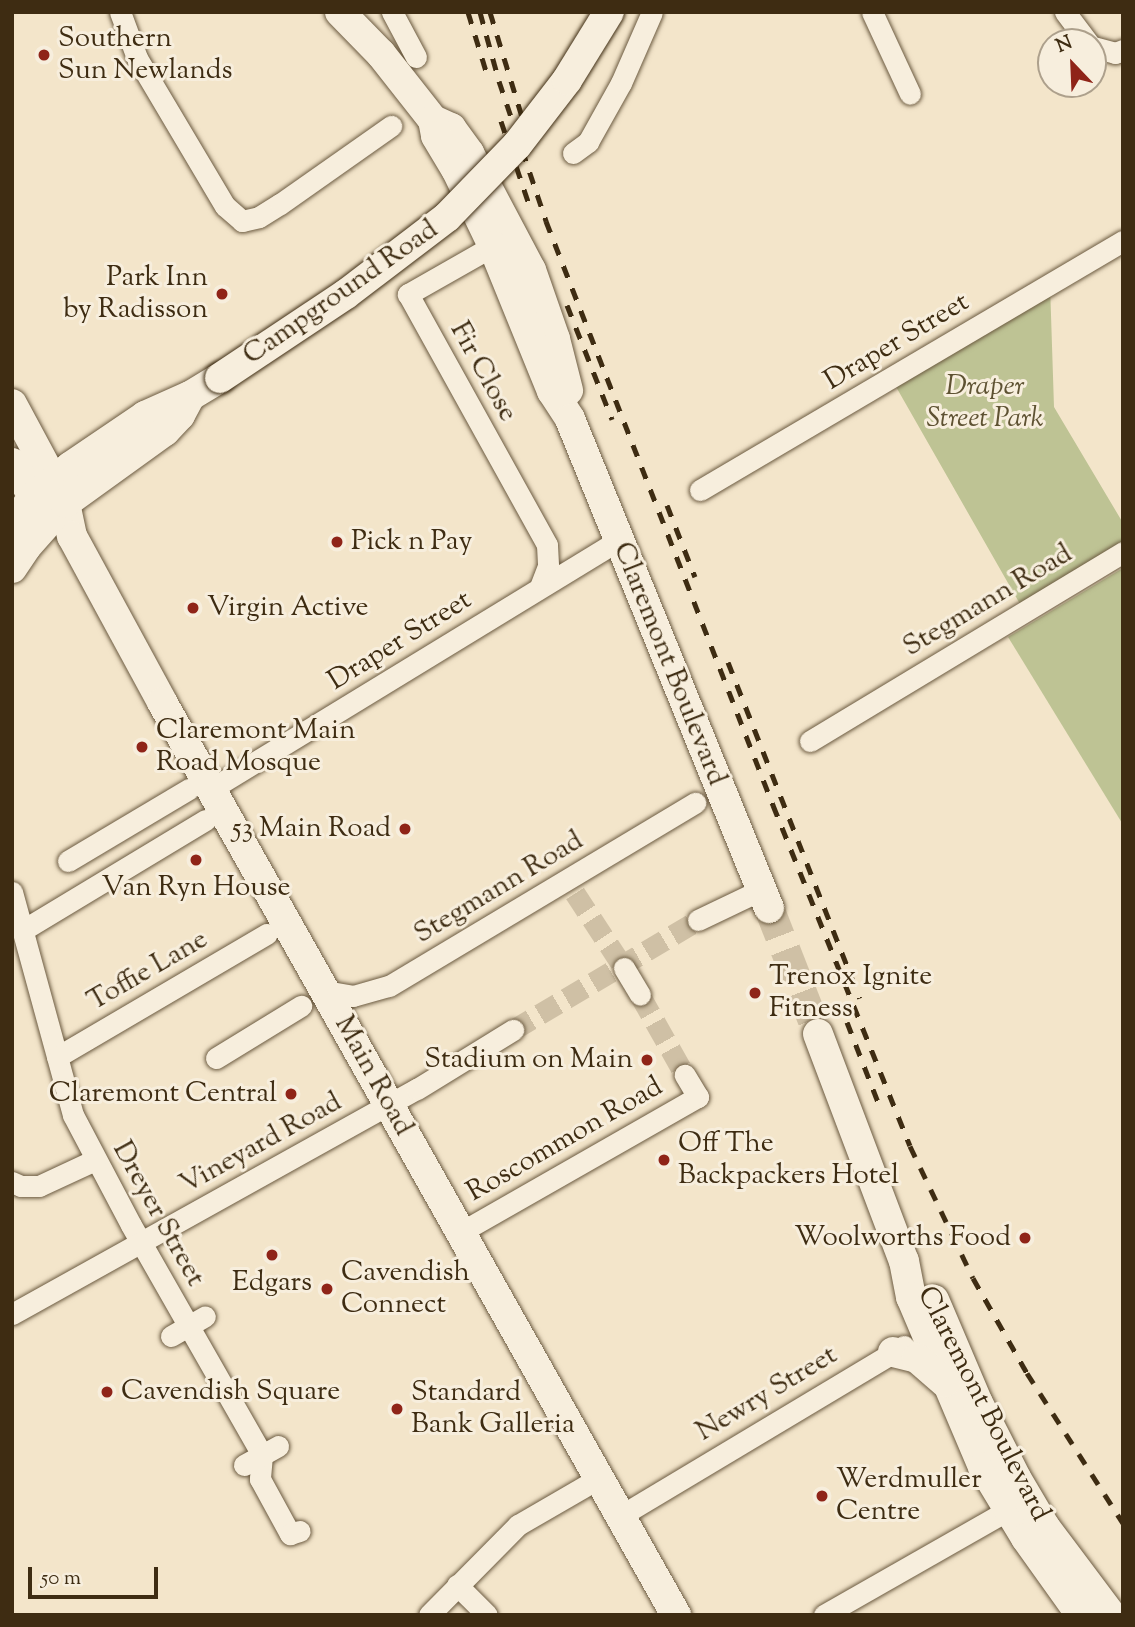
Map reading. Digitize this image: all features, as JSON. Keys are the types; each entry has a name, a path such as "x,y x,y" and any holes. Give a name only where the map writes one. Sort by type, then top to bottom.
{"main road":[{"name":"Claremont Boulevard","path":"340,12 381,54 433,120 451,128 503,240 552,391 570,419 765,899"},
{"name":"Campground Road","path":"54,507 145,416 190,396 220,377 379,271 447,217 517,145 581,60 609,12"},
{"name":"Main Road","path":"12,404 54,507 200,789 313,998 390,1103 676,1615"},
{"name":"Main Road","path":"12,463 54,507"},
{"path":"12,526 54,507"},
{"path":"12,568 54,507"},
{"name":"Claremont Boulevard","path":"818,1034 904,1261 928,1286 945,1382 983,1467 1067,1558 1111,1615"},
{"name":"Claremont Boulevard","path":"936,1329 978,1403 1018,1504 1081,1615"},
{"path":"893,1352 917,1359 945,1382"}],"street":[{"path":"120,12 137,58 225,206 243,220 259,217 391,126"},
{"path":"392,12 416,57"},
{"path":"573,153 588,142 621,83 652,12"},
{"path":"872,12 910,94"},
{"path":"1065,12 1077,28"},
{"name":"Fir Close","path":"503,240 408,294 547,545 548,566 540,587"},
{"name":"Draper Street","path":"700,490 1123,241"},
{"name":"Draper Street","path":"68,861 200,789 618,541"},
{"name":"Stegmann Road","path":"810,741 1123,552"},
{"name":"Stegmann Road","path":"313,998 353,996 389,986 571,887 695,803"},
{"path":"23,930 205,820"},
{"name":"Dreyer Street","path":"12,892 73,1115 95,1160 261,1455 260,1479 290,1534 300,1531"},
{"path":"698,920 765,899"},
{"name":"Toffie Lane","path":"57,1057 267,934"},
{"path":"624,968 640,995"},
{"path":"216,1058 313,998"},
{"name":"Vineyard Road","path":"12,1314 390,1103 513,1030"},
{"name":"Roscommon Road","path":"461,1232 698,1097 685,1075"},
{"path":"12,1182 21,1186 39,1186 95,1160"},
{"name":"Newry Street","path":"620,1516 893,1352 936,1329"},
{"path":"429,1615 518,1525 599,1478"},
{"path":"824,1615 1018,1504"},
{"path":"457,1586 487,1615"}],"green space":[{"name":"Draper Street Park","path":"1050,284 1054,407 1123,523 1123,552 1024,611 891,378"},
{"path":"1123,568 1123,822 1122,823 1008,637"}],"tunnel":[{"path":"575,893 624,968"},
{"path":"769,908 818,1034"},
{"path":"513,1030 698,920"},
{"path":"640,995 685,1075"}],"railway":[{"path":"468,12 487,74"},
{"path":"480,12 499,81 546,221 773,805 910,1146 973,1278 1027,1373 1123,1523"},
{"path":"490,12 532,149"},
{"path":"501,121 530,207"},
{"path":"567,305 612,419"},
{"path":"667,505 695,577"},
{"path":"728,662 860,998"},
{"path":"847,1022 880,1107"}],"place":[{"name":"Southern Sun Newlands","path":"44,55"},
{"name":"Park Inn by Radisson","path":"222,294"},
{"name":"Pick n Pay","path":"337,542"},
{"name":"Virgin Active","path":"193,608"},
{"name":"Claremont Main Road Mosque","path":"142,747"},
{"name":"53 Main Road","path":"405,829"},
{"name":"Van Ryn House","path":"196,860"},
{"name":"Trenox Ignite Fitness","path":"755,993"},
{"name":"Stadium on Main","path":"647,1060"},
{"name":"Claremont Central","path":"291,1094"},
{"name":"Off The Backpackers Hotel","path":"664,1160"},
{"name":"Woolworths Food","path":"1025,1238"},
{"name":"Edgars","path":"272,1255"},
{"name":"Cavendish Connect","path":"327,1289"},
{"name":"Cavendish Square","path":"107,1392"},
{"name":"Standard Bank Galleria","path":"397,1409"},
{"name":"Werdmuller Centre","path":"822,1496"}]}
